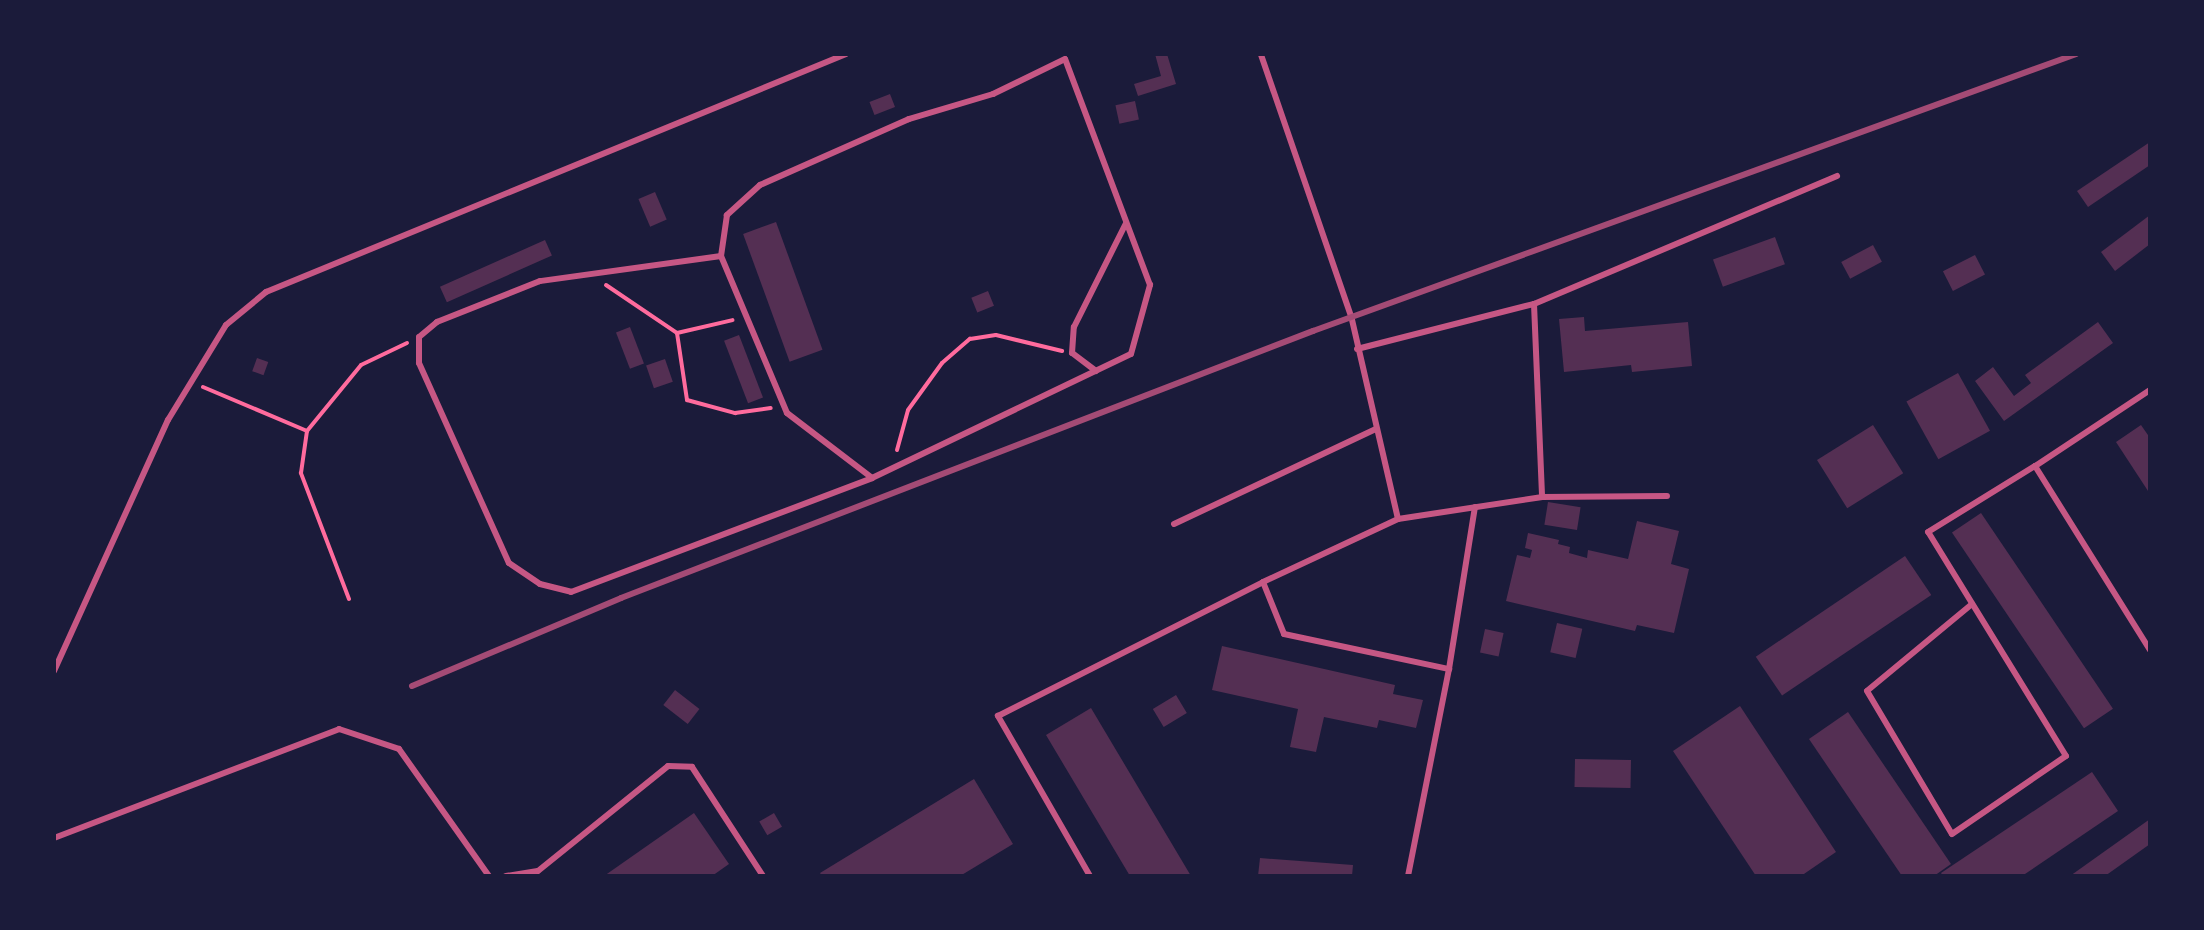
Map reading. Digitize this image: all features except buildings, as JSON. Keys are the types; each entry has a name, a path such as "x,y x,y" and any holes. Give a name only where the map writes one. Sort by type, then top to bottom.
{"lane":[{"path":"54,671 168,420 226,325 266,292 846,54"},
{"path":"1261,54 1352,319 1398,519"},
{"path":"721,256 540,281 437,322 419,337 419,363 509,563 540,584 571,592 872,478 1131,354 1150,285 1068,57 993,94 909,119 760,185 727,215 721,256 787,413 872,478"},
{"path":"1357,349 1534,304 1837,176"},
{"path":"1096,371 1072,353 1074,327 1126,222"},
{"path":"1534,304 1542,497"},
{"path":"1972,604 1867,691 1952,834 2066,756 1928,532 2150,390"},
{"path":"1174,524 1376,429"},
{"path":"2035,466 2150,650"},
{"path":"1090,876 998,716 1263,582 1398,519 1542,497 1667,496"},
{"path":"1408,876 1449,669 1475,507"},
{"path":"1263,582 1284,634 1449,669"},
{"path":"54,838 339,729 399,749 489,876"},
{"path":"506,876 540,873 668,766 692,767 763,876"}],"path":[{"path":"590,274 677,333 687,400 735,413 784,407"},
{"path":"677,333 747,316"},
{"path":"892,468 908,410 942,363 970,339 996,335 1072,353"},
{"path":"349,599 301,473 307,431 361,365 419,337"},
{"path":"191,382 307,431"}],"railway":[{"path":"412,686 621,598 1313,331 2076,54"}]}
